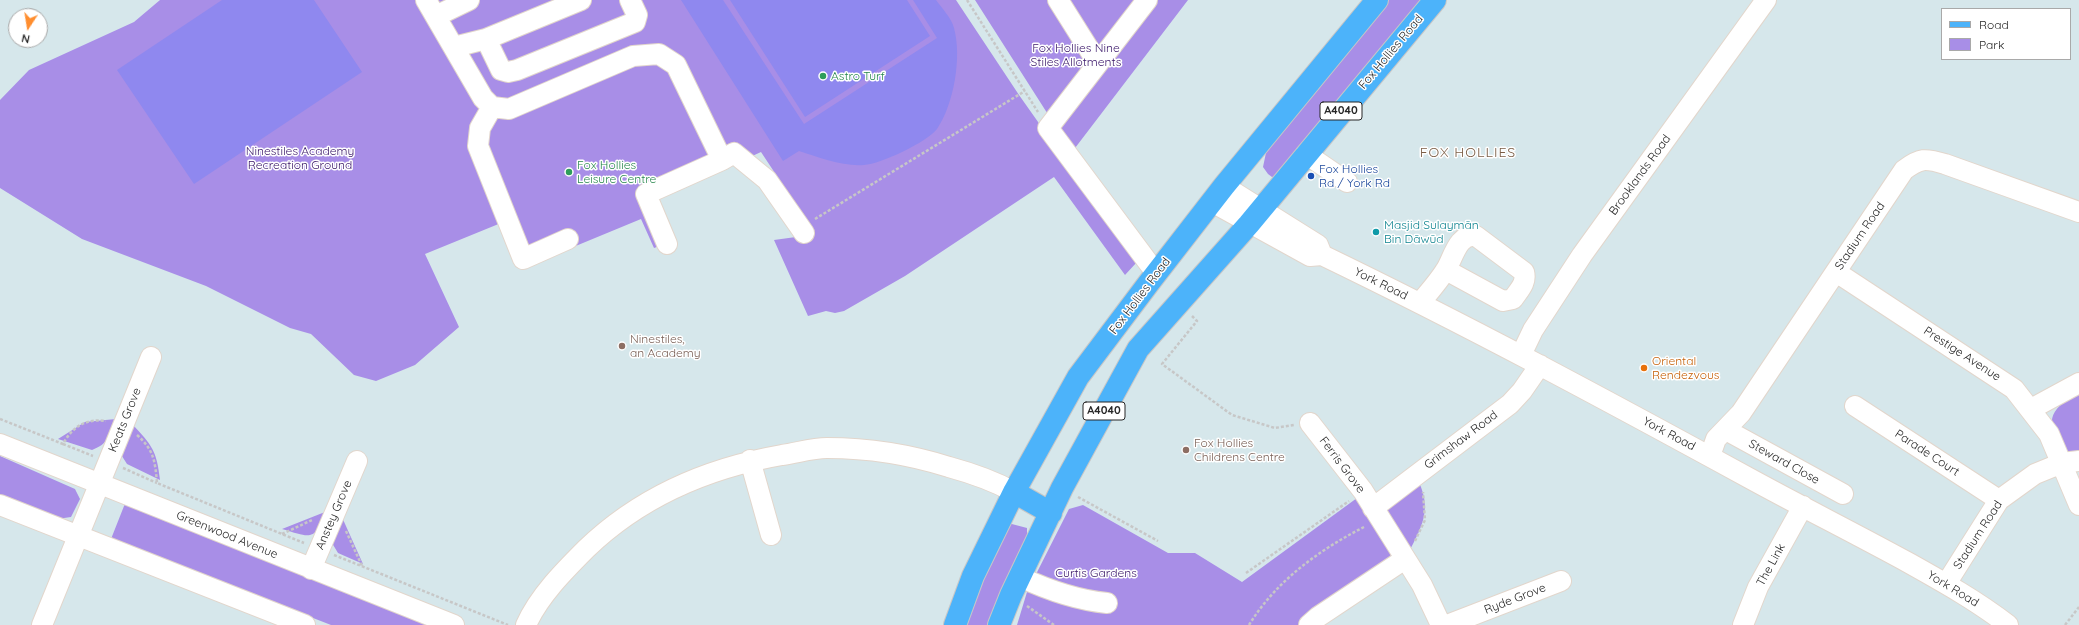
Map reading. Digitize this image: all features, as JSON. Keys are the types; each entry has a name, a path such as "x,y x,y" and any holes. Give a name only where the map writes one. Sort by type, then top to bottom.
{"main road":[{"name":"Fox Hollies Road","path":"955,625 973,576 1014,492 1078,377 1218,194 1377,0"},
{"name":"Fox Hollies Road","path":"999,625 1015,586 1062,488 1138,349 1254,217 1434,0"},
{"path":"1014,492 1051,513"}],"street":[{"path":"469,0 431,8 486,102 492,106 509,109 633,56 659,54 676,65 722,160"},
{"path":"454,47 486,39 581,0"},
{"path":"486,39 501,70 508,72 517,70 635,22 637,15 630,0"},
{"path":"1058,0 1097,62"},
{"path":"1147,0 1097,62 1048,128 1156,274"},
{"name":"Brooklands Road","path":"1521,355 1533,330 1582,255 1766,0"},
{"path":"492,106 480,128 478,146 523,258 568,239"},
{"path":"667,244 646,194 734,154 767,180 801,230"},
{"path":"1306,154 1347,182"},
{"name":"Stadium Road","path":"1710,456 1716,439 1742,413 1904,170 1916,161 1929,159 2079,212"},
{"name":"York Road","path":"1218,194 1310,256 1322,255 1420,303 1540,365 1946,584 1990,611 2008,625"},
{"path":"1420,303 1446,270"},
{"name":"Prestige Avenue","path":"1836,272 1992,373 2014,389 2031,409 2070,462 2079,505"},
{"name":"Keats Grove","path":"42,625 151,357"},
{"name":"Grimshaw Road","path":"1372,506 1510,404 1522,391 1540,365"},
{"path":"2031,409 2079,383"},
{"name":"Parade Court","path":"1855,406 1999,500"},
{"name":"Ferris Grove","path":"1310,423 1372,506 1422,585 1441,625"},
{"name":"Steward Close","path":"1726,430 1842,494"},
{"name":"Greenwood Avenue","path":"0,444 454,625"},
{"path":"526,625 544,596 571,564 618,523 651,500 705,474 750,460 825,448 876,451 912,456 967,472 1014,492"},
{"path":"750,460 771,535"},
{"name":"Anstey Grove","path":"311,569 357,461"},
{"name":"Stadium Road","path":"1946,584 1999,500 2035,474 2070,462"},
{"path":"0,505 295,623"},
{"name":"The Link","path":"1743,625 1758,587 1803,506"},
{"path":"1309,625 1318,617 1405,559"},
{"name":"Ryde Grove","path":"1447,625 1561,581"},
{"path":"1015,586 1047,589 1085,601 1107,603"}],"path":[{"path":"966,0 1048,128"},
{"path":"801,230 808,223 1025,91"},
{"path":"1177,304 1198,321 1162,364 1232,415 1275,428 1310,423"},
{"path":"0,419 64,444 70,432 86,422 103,420 129,427 148,445 156,464 157,483 508,625"},
{"path":"1405,559 1424,520 1422,487 1415,475"},
{"path":"1062,488 1158,541"},
{"path":"1246,573 1372,506"},
{"path":"1249,625 1271,594 1287,578 1344,538 1372,506"},
{"path":"1015,586 1054,625"},
{"path":"2065,625 2079,607"}],"green space":[{"name":"Ninestiles Academy Recreation Ground","path":"160,0 956,0 1019,95 1137,262 1125,275 1054,177 905,276 844,311 835,313 826,311 808,316 774,240 796,237 812,229 761,152 658,199 676,240 654,248 641,219 520,269 506,231 501,223 425,254 459,327 415,365 376,381 354,375 311,334 290,328 206,286 82,239 0,188 0,100 29,70 134,22"},
{"name":"Fox Hollies Nine Stiles Allotments","path":"975,0 1188,0 1072,152"},
{"path":"1386,0 1424,0 1276,176 1272,177 1263,167 1267,148"},
{"path":"2079,391 2079,453 2069,453 2055,433 2052,425 2052,418 2060,405"},
{"path":"116,419 105,442 92,450 58,439 85,422"},
{"path":"132,424 149,443 155,455 160,480 127,464 120,453"},
{"path":"0,456 75,489 80,499 71,517 57,519 0,500"},
{"path":"1415,475 1421,487 1424,498 1424,518 1405,559 1373,508"},
{"name":"Curtis Gardens","path":"1357,498 1388,546 1391,555 1383,567 1301,625 1017,625 1027,592 1069,509 1083,505 1168,553 1195,553 1242,582"},
{"path":"126,501 427,625 331,625 111,539"},
{"path":"330,510 320,527 312,534 301,534 282,529"},
{"path":"341,515 363,564 338,553 332,543"},
{"path":"1008,523 1027,528 1027,540 989,625 964,625 983,576"}],"shaded area":[{"path":"222,0 314,0 362,72 194,184 117,70"},
{"path":"681,0 723,0 804,124 937,38 913,0 936,0 953,25 957,52 955,80 948,107 943,119 937,129 924,140 903,152 872,164 856,165 840,163 799,151 783,161"},
{"name":"Astro Turf","path":"730,0 907,0 930,36 805,117"}],"place":[{"name":"Astro Turf","path":"823,76"},
{"name":"Fox Hollies Leisure Centre","path":"569,172"},
{"name":"Fox Hollies Rd / York Rd","path":"1311,176"},
{"name":"Masjid Sulaymān Bin Dāwūd","path":"1376,232"},
{"name":"Ninestiles, an Academy","path":"622,346"},
{"name":"Oriental Rendezvous","path":"1644,368"},
{"name":"Fox Hollies Childrens Centre","path":"1186,450"}],"district":[{"name":"FOX HOLLIES","path":"1468,153"}]}
